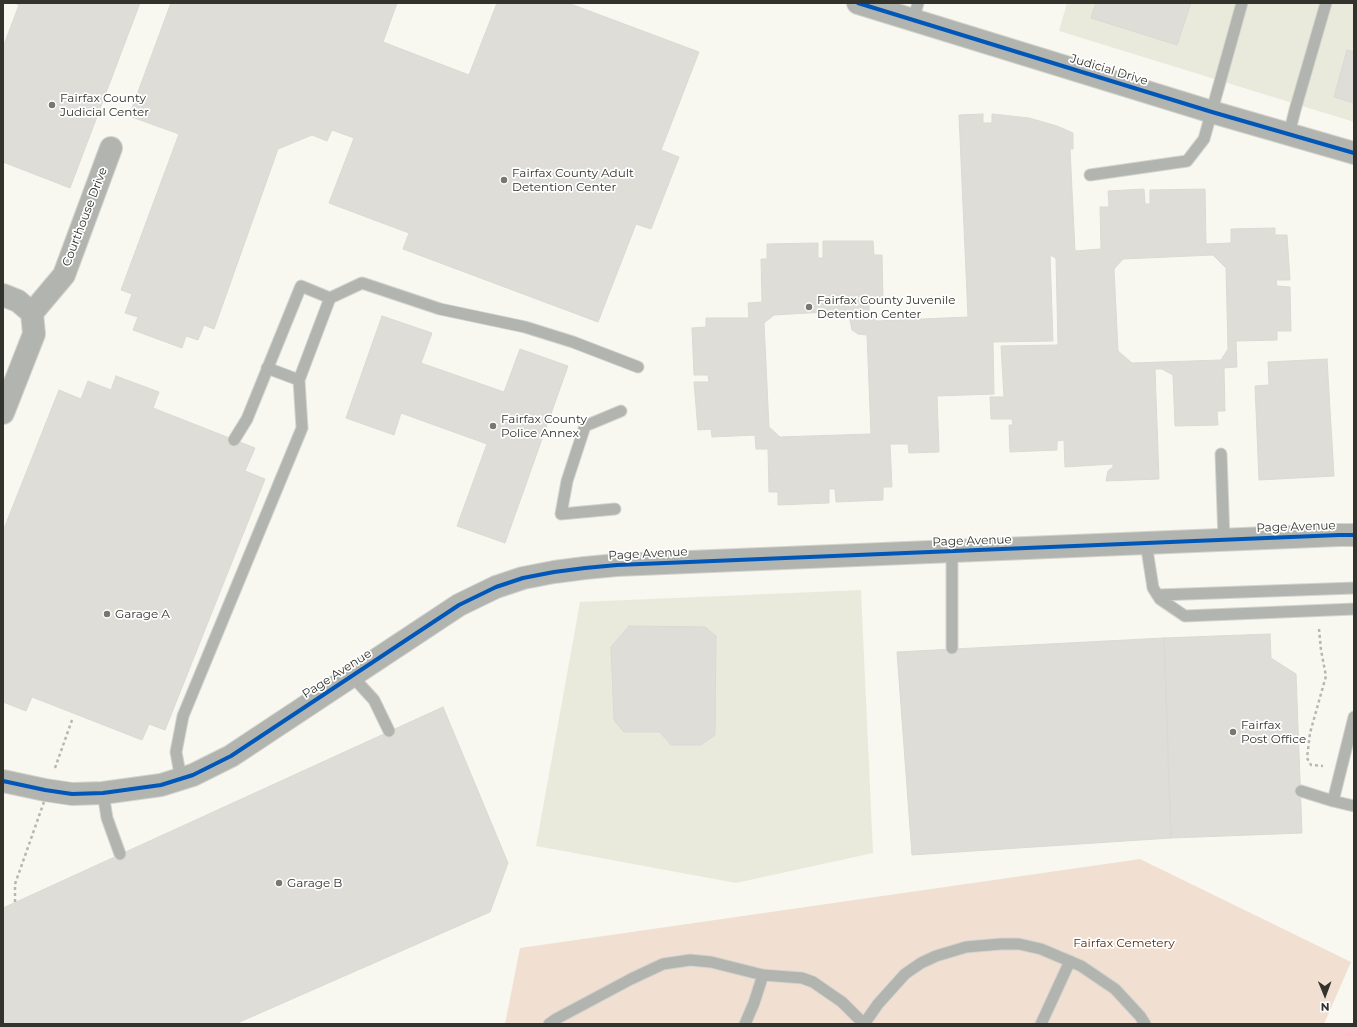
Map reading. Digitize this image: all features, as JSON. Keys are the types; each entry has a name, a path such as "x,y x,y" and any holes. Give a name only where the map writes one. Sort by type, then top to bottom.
{"street":[{"name":"Judicial Drive","path":"858,3 916,12 1212,112 1354,154"},
{"name":"Courthouse Drive","path":"32,313 64,275 111,148"},
{"path":"3,295 18,301 32,313 34,334 3,413"},
{"name":"Page Avenue","path":"3,781 72,794 103,793 161,785 193,775 231,756 460,605 496,587 531,576 617,565 1354,535"}],"lane":[{"path":"1090,175 1187,161 1204,139 1242,3"},
{"path":"1289,134 1326,3"},
{"path":"181,778 176,752 183,716 302,428 299,380 330,298 362,283 440,309 525,327 573,342 638,366"},
{"path":"234,440 247,419 300,286 330,298"},
{"path":"267,368 299,380"},
{"path":"615,509 561,514 567,481 585,426 621,411"},
{"path":"1221,454 1224,540"},
{"path":"1146,543 1153,588 1160,599 1185,616 1354,609"},
{"path":"952,551 952,648"},
{"path":"1158,595 1354,588"},
{"path":"352,676 374,700 389,731"},
{"path":"1333,800 1354,717"},
{"path":"1301,791 1354,806"},
{"path":"103,793 107,818 120,854"},
{"path":"549,1024 631,979 663,964 690,960 711,962 763,975 802,978 813,982 842,1002 864,1024 878,1004 905,974 921,963 936,956 966,947 1001,944 1019,944 1041,949 1081,966 1115,989 1140,1016 1145,1024"},
{"path":"1041,1024 1070,961"},
{"path":"745,1024 754,1003 763,975"}],"path":[{"path":"1319,628 1326,676 1310,733 1306,758 1311,765 1326,766"},
{"path":"59,757 72,720"},
{"path":"16,902 14,884 51,782"}],"shaded area":[{"path":"1067,3 1354,3 1354,122 1059,31"},
{"path":"861,590 873,853 736,883 536,846 580,602"}],"green space":[{"name":"Fairfax Cemetery","path":"1140,859 1351,962 1324,1024 505,1024 520,948"}],"building":[{"name":"Fairfax County Judicial Center","path":"15,3 140,3 70,188 3,162 3,47 19,5"},
{"name":"Fairfax County Adult Detention Center","path":"171,3 397,3 383,42 469,75 497,3 568,3 699,52 661,150 679,157 651,229 636,224 598,322 403,249 409,233 329,203 354,138 332,130 327,141 312,135 278,149 214,329 204,325 198,340 186,336 182,348 133,330 138,317 125,313 132,294 121,290 179,134 129,116"},
{"path":"1096,3 1191,3 1177,45 1091,18"},
{"path":"1347,50 1354,52 1354,103 1334,97"},
{"name":"Fairfax County Juvenile Detention Center","path":"983,114 983,123 992,123 992,114 1029,118 1057,126 1073,133 1073,149 1070,149 1075,251 1101,249 1100,207 1109,207 1108,191 1144,189 1145,204 1150,204 1150,190 1205,189 1206,244 1231,243 1231,229 1275,228 1275,235 1287,235 1290,280 1276,280 1277,286 1290,287 1291,331 1277,331 1277,340 1236,341 1237,367 1224,368 1225,411 1217,411 1218,425 1175,426 1173,375 1162,369 1155,369 1159,479 1106,481 1108,471 1113,467 1113,464 1065,467 1064,440 1057,441 1057,450 1010,452 1009,425 1013,425 1012,419 991,419 990,397 1004,397 1001,346 1058,345 1056,258 1050,255 1053,341 993,342 994,394 937,396 939,452 909,453 908,444 890,444 892,487 883,487 883,500 836,502 835,489 829,489 829,503 778,505 778,492 769,492 768,449 756,449 755,435 712,437 711,429 698,430 694,382 709,382 708,375 694,375 692,328 706,327 706,318 749,318 748,303 762,302 761,259 767,259 767,244 818,243 818,258 823,258 823,241 873,241 874,255 882,255 883,301 869,301 869,314 877,321 968,317 959,115","holes":["1213,255 1226,268 1228,349 1221,360 1132,363 1118,351 1114,269 1123,259","842,311 849,315 852,330 858,334 867,335 871,434 780,437 769,427 764,323 774,315"]},
{"name":"Fairfax County Police Annex","path":"382,316 432,333 421,363 504,392 520,349 568,366 505,543 457,526 487,444 401,413 394,435 346,418"},
{"path":"1327,359 1334,476 1259,480 1255,386 1269,385 1268,362"},
{"name":"Garage A","path":"116,376 159,392 153,408 255,448 245,471 265,479 165,730 149,724 142,740 32,697 26,711 3,702 3,531 59,390 81,399 88,381 111,390"},
{"path":"629,626 705,627 716,636 715,735 701,745 671,745 660,732 624,732 614,720 611,647"},
{"name":"Fairfax Post Office","path":"1270,634 1271,658 1296,674 1302,833 1171,838 1164,638"},
{"path":"1164,638 1171,838 912,855 897,652"},
{"name":"Garage B","path":"443,707 508,863 490,912 235,1024 3,1024 3,908"}],"cycle path":[{"path":"858,3 1212,112 1354,153"},
{"path":"3,781 72,794 103,793 161,785 193,775 231,756 459,605 496,587 523,578 554,572 617,565 1354,535"}],"place":[{"name":"Fairfax County Judicial Center","path":"52,105"},
{"name":"Fairfax County Adult Detention Center","path":"504,180"},
{"name":"Fairfax County Juvenile Detention Center","path":"809,307"},
{"name":"Fairfax County Police Annex","path":"493,426"},
{"name":"Garage A","path":"107,614"},
{"name":"Fairfax Post Office","path":"1233,732"},
{"name":"Garage B","path":"279,883"}]}
